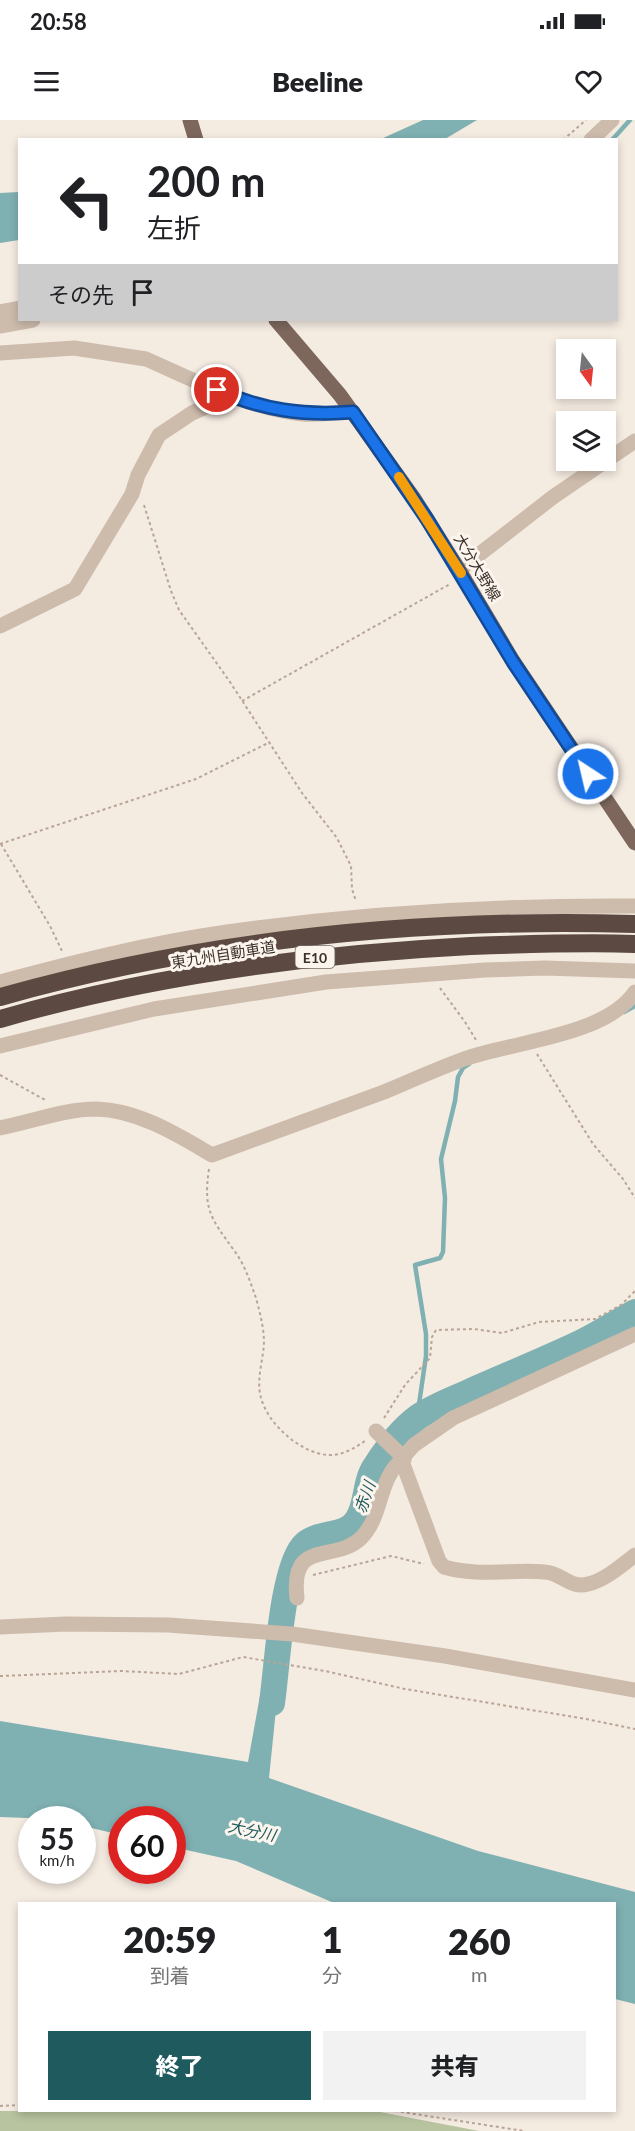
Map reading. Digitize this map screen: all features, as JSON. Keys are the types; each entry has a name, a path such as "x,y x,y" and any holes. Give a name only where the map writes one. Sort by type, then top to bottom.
{"highway":[{"name":"東九州自動車道","path":"0,997 194,954 294,939 421,926 556,922 635,924"},
{"name":"東九州自動車道","path":"0,1019 104,993 215,972 320,957 523,944 635,944"}],"main road":[{"path":"190,122 195,138"},
{"name":"大分大野線","path":"277,321 353,412 417,504 513,662 635,843"}],"street":[{"path":"593,138 612,120"},
{"path":"0,312 18,308"},
{"path":"0,326 28,321"},
{"path":"0,353 74,348 132,356 146,359 231,396 269,408 304,414 353,412"},
{"path":"0,626 75,588 132,494 139,472 163,431 192,412 231,396"},
{"path":"461,573 553,497 635,441"},
{"path":"0,982 67,964 226,932 362,918 517,907 635,906"},
{"path":"0,1046 154,1009 326,982 485,970 546,968 635,971"},
{"path":"0,1128 97,1109 130,1116 183,1138 212,1155 464,1059 560,1034 603,1017 623,1006 635,992"},
{"path":"297,1598 296,1579 299,1569 310,1557 349,1546 365,1533 375,1516 389,1473 414,1445 453,1419 635,1334"},
{"path":"376,1431 404,1458"},
{"path":"404,1458 403,1464 409,1483 439,1561 447,1568 487,1573 548,1572 573,1585 580,1586 602,1579 635,1555"},
{"path":"0,1627 66,1624 168,1625 292,1634 445,1656 635,1690"}],"path":[{"path":"565,138 586,120"},
{"path":"132,494 145,508 179,610 302,793 341,844 351,866 352,893 362,918"},
{"path":"242,701 461,573"},
{"path":"67,964 50,926 1,844 196,779 268,743"},
{"path":"531,1041 593,1144 623,1179 635,1198"},
{"path":"0,1075 69,1113"},
{"path":"212,1155 207,1185 207,1204 214,1223 245,1270 258,1307 264,1334 259,1384 261,1396 270,1416 295,1441 306,1448 327,1455 337,1455 355,1448 376,1431 405,1385 430,1358 432,1337 436,1330 474,1329 502,1333 546,1321 595,1320 621,1305 635,1292"},
{"path":"296,1579 391,1556 447,1568"},
{"path":"0,1676 121,1671 179,1674 243,1657 325,1671 405,1689 635,1729"},
{"path":"0,2106 18,2105"},
{"path":"402,2112 524,2131"}],"green space":[{"path":"0,2111 18,2111 380,2112 479,2131 0,2131"}],"water":[{"path":"423,120 477,120 447,138 383,138"},
{"path":"18,192 18,240 0,243 0,193"},
{"name":"大分川","path":"265,1668 280,1670 269,1778 478,1851 635,1892 635,2004 616,1999 616,1902 332,1902 236,1861 186,1850 186,1806 108,1806 108,1832 96,1829 96,1806 18,1806 18,1818 0,1817 0,1721 248,1762"}],"waterway":[{"path":"614,138 630,120"},
{"path":"624,1012 635,1006"},
{"path":"417,1418 426,1356 426,1334 415,1265 440,1258 443,1252 445,1198 441,1159 455,1101 458,1077 463,1068 469,1064"},
{"name":"赤川","path":"272,1703 286,1594 297,1555 311,1540 346,1530 352,1526 363,1507 372,1471 401,1433 418,1417 431,1409 580,1343 635,1312"}],"slow traffic":[{"path":"399,477 461,573"}],"route":[{"path":"217,390 269,408 304,414 353,412 427,519 513,662 588,774"}]}
